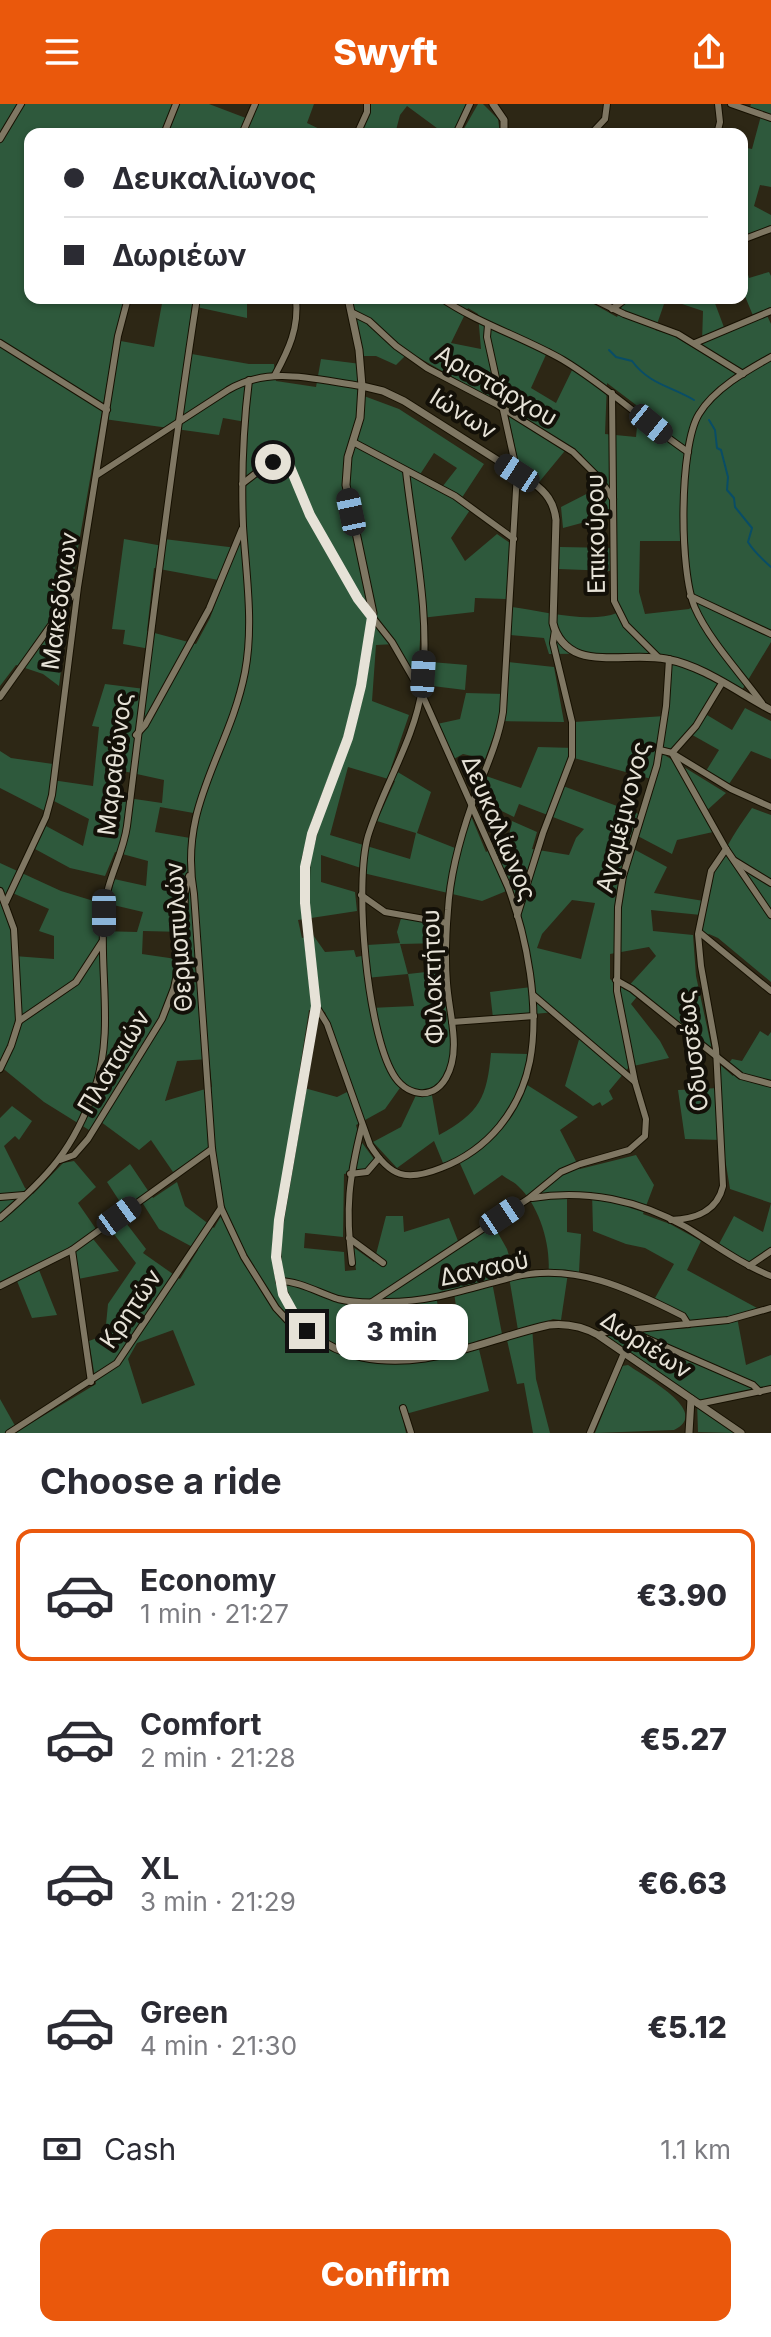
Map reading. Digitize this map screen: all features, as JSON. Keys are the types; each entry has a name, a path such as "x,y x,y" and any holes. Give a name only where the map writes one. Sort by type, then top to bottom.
{"street":[{"path":"0,139 21,104"},
{"path":"166,128 176,104"},
{"path":"243,128 255,104"},
{"path":"360,128 367,104"},
{"path":"459,128 470,104"},
{"path":"493,104 504,120 504,128"},
{"path":"597,128 605,119 607,104"},
{"path":"718,104 718,128"},
{"path":"731,104 771,118"},
{"path":"748,238 771,229"},
{"name":"Μακεδόνων","path":"6,902 46,817 52,795 78,587 118,336 126,304"},
{"name":"Μαραθώνος","path":"0,1218 60,1160 82,1121 101,1068 106,897 126,830 136,735 196,304"},
{"path":"275,375 294,335 296,304"},
{"name":"Δωριέων","path":"350,304 362,386 360,418 347,463 346,489 372,617 361,686 348,738 316,822 306,859 305,903 316,1006 278,1230 276,1257 279,1281 303,1327 338,1349 366,1356 398,1360 447,1354 555,1324 576,1325 598,1335 741,1433"},
{"path":"451,304 488,325 548,352 612,393 688,452"},
{"path":"602,304 695,343 743,374"},
{"path":"612,309 619,304"},
{"path":"695,343 771,311"},
{"name":"Αριστάρχου","path":"353,313 369,321 396,346 438,375 503,408 578,456 613,499"},
{"name":"Φιλοκτήτου","path":"421,692 369,835 361,895 377,1027 389,1067 405,1088 414,1093 429,1093 445,1080 453,1058 446,971 447,923 455,864 502,719 517,473 487,337 488,325"},
{"path":"0,343 107,410"},
{"path":"768,708 704,625 690,596 683,548 688,452 691,432 699,413 722,389 771,357"},
{"name":"Ιώνων","path":"97,475 249,380 275,375 362,386 391,394 544,491 554,507 552,612 555,630"},
{"name":"Θερμοπυλών","path":"249,380 244,418 242,484 249,639 235,708 200,794 190,872 212,1149 221,1208 244,1257 276,1308 286,1320 303,1327"},
{"name":"Επικούρου","path":"612,393 616,606 626,625 659,658"},
{"path":"353,442 455,496 514,539"},
{"name":"Δευκαλίωνος","path":"242,484 269,463 282,463 290,467 310,515 358,599 392,642 421,692 508,887 517,916 533,995 534,1016 531,1057 524,1083 510,1113 486,1142 458,1162 418,1176 398,1174 379,1158"},
{"path":"406,471 423,608 421,692"},
{"path":"136,735 145,725 194,639 243,527"},
{"path":"0,697 78,587"},
{"path":"690,596 771,634"},
{"path":"555,630 565,645 581,655 669,659 694,668 768,708"},
{"path":"517,916 543,833 572,757 572,722 553,643 555,630"},
{"name":"Αγαμέμνονος","path":"372,1302 528,1199 564,1170 629,1150 640,1143 646,1133 647,1124 635,1082 616,980 621,888 660,750 669,659"},
{"path":"672,753 696,726 722,683"},
{"path":"660,750 672,753 731,789 771,807"},
{"path":"672,753 732,859 771,915"},
{"name":"Οδυσσέως","path":"671,1220 703,1213 718,1201 722,1189 716,1055 699,955 699,932 711,871 726,849"},
{"path":"732,859 771,883"},
{"name":"Πλαταιών","path":"60,1160 74,1155 93,1133 162,1019 174,988 183,945 185,893 190,872"},
{"path":"0,891 6,902 15,939 19,1021 0,1069"},
{"path":"361,895 385,912 447,923"},
{"path":"699,932 771,991"},
{"path":"19,1021 76,982 104,938"},
{"path":"616,980 632,989 744,1078 771,1084"},
{"path":"533,995 635,1082"},
{"path":"316,1006 327,1024 370,1145 379,1158 367,1172 350,1174"},
{"path":"452,1022 534,1016"},
{"path":"352,1263 347,1208 350,1174 363,1123"},
{"path":"0,1286 72,1250 212,1149"},
{"path":"528,1199 561,1194 597,1196 629,1204 671,1220 771,1276"},
{"path":"0,1197 27,1195"},
{"name":"Κρητών","path":"9,1433 117,1363 221,1208"},
{"path":"349,1238 383,1263"},
{"path":"72,1250 91,1382"},
{"path":"749,1266 771,1251"},
{"name":"Δαναού","path":"279,1281 292,1282 341,1300 372,1302 437,1298 522,1276 578,1276 606,1281 632,1291 683,1316 688,1324"},
{"path":"598,1335 733,1320 771,1308"},
{"path":"633,1329 643,1337 753,1385 760,1392"},
{"path":"590,1433 624,1353"},
{"path":"694,1401 771,1389"},
{"name":"Δωριέων","path":"689,1433 694,1401"},
{"path":"403,1408 411,1433"}],"green space":[{"path":"0,104 209,104 251,120 258,104 314,104 307,123 317,128 170,128 165,125 164,128 24,128 24,304 124,304 115,340 154,347 162,304 247,304 247,318 192,306 186,353 249,364 274,364 276,381 316,387 321,359 361,364 364,396 399,409 484,464 461,499 470,510 451,538 465,561 497,534 510,543 506,599 475,598 474,612 421,618 419,661 467,665 465,690 416,684 395,644 376,645 372,701 409,715 391,768 431,792 417,833 460,850 471,816 486,852 508,840 512,821 537,832 532,849 569,855 576,838 584,829 519,804 514,817 479,800 486,776 521,788 538,747 575,748 574,722 665,716 671,658 640,653 549,654 544,638 510,635 512,607 580,617 617,613 611,571 559,569 560,547 615,548 615,514 563,528 561,507 604,485 581,454 568,447 540,481 519,467 507,408 409,352 396,365 376,356 360,356 353,304 594,304 617,317 623,304 664,304 655,330 672,335 697,350 702,342 703,311 682,304 715,304 725,330 754,318 748,304 748,275 749,278 769,272 771,308 765,311 771,324 771,642 742,690 721,681 702,712 732,730 745,708 771,721 771,759 751,751 729,784 706,771 719,750 687,732 666,756 726,793 703,814 713,832 677,840 672,854 632,833 628,846 667,867 654,893 704,901 724,853 752,808 771,815 771,982 718,938 709,934 706,936 699,930 701,915 651,910 653,931 693,935 696,976 712,1050 640,993 631,1004 660,1041 669,1058 629,1067 609,1091 613,1099 602,1106 600,1102 593,1106 565,1086 581,1033 555,1012 493,1018 490,992 532,987 511,889 482,901 363,873 364,869 321,855 321,882 355,892 357,911 298,920 302,938 313,935 325,952 354,950 356,957 367,955 367,945 400,943 397,932 402,915 444,925 444,943 400,944 408,974 444,970 452,1050 442,1079 431,1090 439,1135 464,1119 479,1102 487,1081 491,1053 527,1054 524,1083 578,1117 560,1130 580,1169 636,1155 654,1185 643,1214 701,1241 687,1270 757,1308 737,1317 746,1365 771,1355 771,1386 698,1401 735,1433 698,1432 697,1401 605,1337 620,1332 691,1328 688,1317 655,1298 674,1264 645,1248 593,1231 592,1192 567,1193 567,1232 581,1234 579,1272 568,1273 561,1320 553,1319 532,1327 536,1379 550,1433 533,1433 524,1383 517,1384 507,1340 519,1336 509,1277 492,1282 502,1334 477,1341 489,1391 402,1415 406,1433 0,1433 0,1399 18,1431 96,1384 89,1341 105,1335 108,1304 136,1263 110,1229 123,1219 146,1249 143,1253 180,1279 198,1250 159,1229 140,1199 124,1208 107,1182 130,1164 153,1198 177,1182 185,1206 214,1228 224,1211 214,1145 173,1172 151,1140 139,1150 97,1119 89,1130 44,1102 0,1066 0,902 0,863 61,891 97,902 100,931 137,932 143,912 109,904 114,879 146,886 148,861 115,852 105,876 70,868 35,849 46,826 83,846 89,819 50,799 45,811 0,788 0,751 11,758 53,764 52,780 93,786 99,727 92,726 105,684 145,689 150,649 123,644 125,630 112,629 124,539 163,546 164,539 237,548 246,533 243,478 246,422 223,418 219,435 104,419 109,371 71,588 59,686 43,674 16,665 0,686","holes":["468,308 478,314 481,349 451,343","549,348 575,364 556,403 531,388","607,383 648,414 637,427 636,437 605,434","434,453 457,468 439,491 417,479","640,541 688,541 690,586 694,596 703,599 689,609 645,614 639,592","154,568 224,581 196,644 147,631","574,758 655,780 644,816 563,786","348,767 395,781 377,821 416,833 410,859 330,835","123,771 164,780 162,803 121,797","160,807 199,814 196,839 155,832","8,891 49,909 39,931 54,936 54,959 14,956 12,933 0,902","572,900 595,903 581,959 537,948 542,934","143,931 185,932 187,945 183,960 142,954","649,947 656,956 625,990 610,979 610,954","408,974 414,1006 370,1008 366,978","309,1010 325,1012 351,1090 337,1097 297,1086","209,1059 212,1087 165,1101 177,1061","402,1085 417,1093 401,1127 373,1142 397,1168 434,1141 443,1163 458,1159 474,1195 502,1175 516,1185 533,1205 543,1228 548,1276 516,1279 507,1249 494,1226 460,1246 449,1218 404,1232 403,1216 386,1216 374,1262 353,1247 356,1270 345,1271 344,1252 304,1248 305,1233 343,1237 344,1174 372,1168 374,1159 360,1140 356,1125 385,1109","454,1293 462,1344 446,1349 436,1296","173,1330 195,1385 142,1404 128,1359 137,1343"]},
{"path":"370,104 466,104 456,128 437,128 407,106 400,115 397,128 361,128"},
{"path":"478,104 483,104 498,119 499,128 464,128"},
{"path":"751,104 771,104 771,187 760,185 754,206 771,215 771,227 748,236 748,148 752,149 762,112 750,107"},
{"path":"508,662 554,667 564,722 499,721 485,759 463,754 452,760 437,724 460,719 466,693 505,694"},
{"path":"760,1031 768,1036 771,1032 771,1203 730,1189 722,1140 685,1139 678,1090 719,1088 718,1063 733,1076 736,1070 729,1063 732,1059 742,1061"},
{"path":"12,1106 32,1121 19,1140 15,1136 4,1146 25,1188 33,1194 63,1163 74,1161 96,1187 78,1203 96,1229 89,1234 119,1271 78,1279 71,1247 37,1265 57,1315 32,1318 15,1276 0,1282 0,1118"},
{"path":"771,1203 771,1248 751,1264 719,1244 734,1216 763,1232"},
{"path":"628,1365 681,1404 684,1422 674,1430 595,1433 622,1366"}],"waterway":[{"path":"609,350 616,357 632,361 653,380 694,400"},
{"path":"709,420 715,430 717,448 721,450 728,477 727,490 734,498 735,507 752,528 748,542 771,567"}],"route":[{"path":"273,462 290,467 310,515 358,599 372,617 361,686 348,738 312,834 305,867 305,903 316,1006 279,1220 276,1257 283,1294 307,1331"}]}
